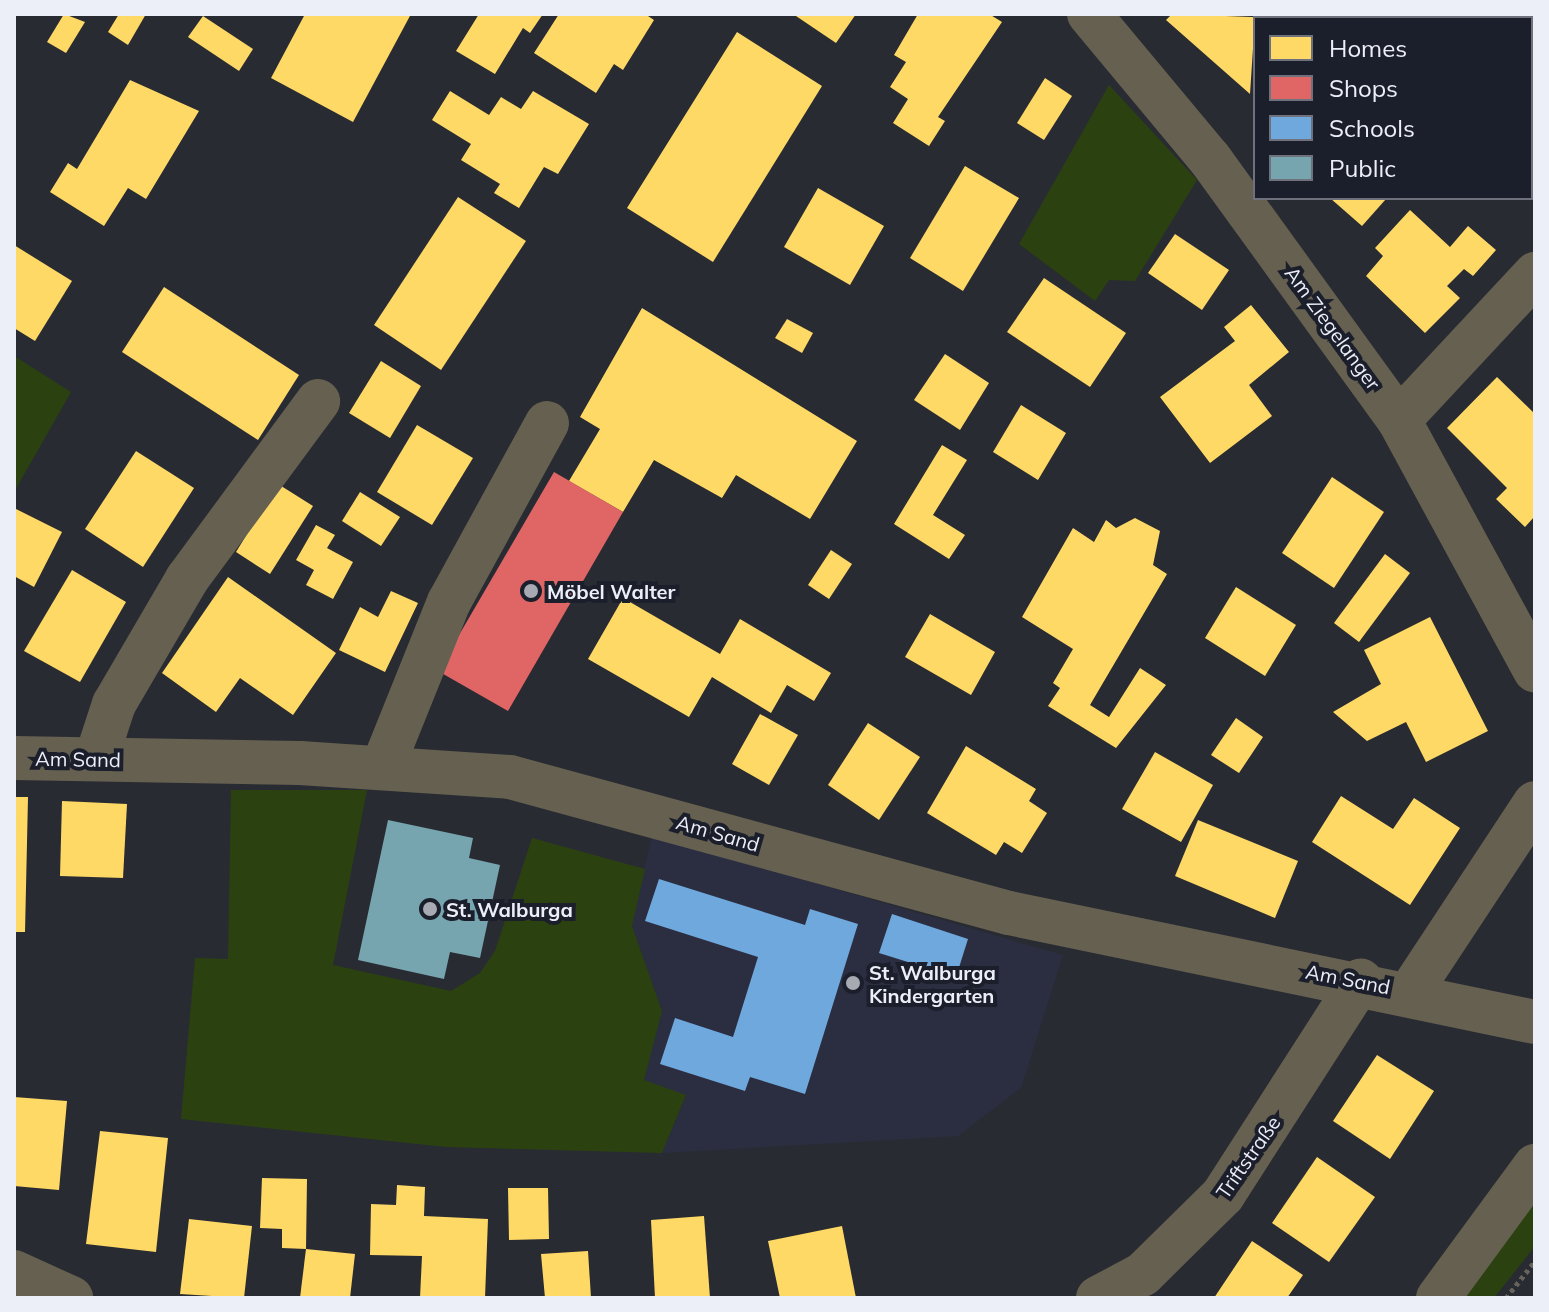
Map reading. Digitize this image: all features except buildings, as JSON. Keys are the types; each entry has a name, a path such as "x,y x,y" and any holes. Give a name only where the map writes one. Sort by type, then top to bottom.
{"street":[{"name":"Am Ziegelanger","path":"1089,14 1210,159 1399,420 1535,670"},
{"path":"1399,420 1535,274"},
{"path":"96,759 114,704 187,579 318,401"},
{"path":"383,766 449,602 547,423"},
{"name":"Am Sand","path":"14,758 383,766 523,780 1009,913 1361,980 1535,1022"},
{"path":"1411,991 1535,803"},
{"name":"Triftstraße","path":"1098,1298 1155,1264 1223,1195 1361,980"},
{"path":"1438,1298 1535,1166"},
{"path":"14,1272 71,1298"}],"path":[{"path":"1506,1298 1535,1261"}],"shaded area":[{"name":"St. Walburga Kindergarten","path":"652,836 1063,955 1021,1088 958,1136 662,1153 686,1096 644,1080 662,1011 632,926"}],"green space":[{"path":"1109,85 1197,180 1135,281 1109,280 1095,301 1019,244"},
{"path":"14,356 71,392 14,492"},
{"path":"231,790 367,790 333,965 451,991 480,973 495,951 532,838 645,869 632,926 662,1011 644,1080 686,1095 662,1153 446,1147 181,1119 195,958 228,959"},
{"path":"1535,1189 1535,1246 1494,1298 1454,1298"}],"place":[{"name":"Möbel Walter","path":"531,591"},
{"name":"St. Walburga","path":"430,909"},
{"name":"St. Walburga Kindergarten","path":"853,983"}]}
